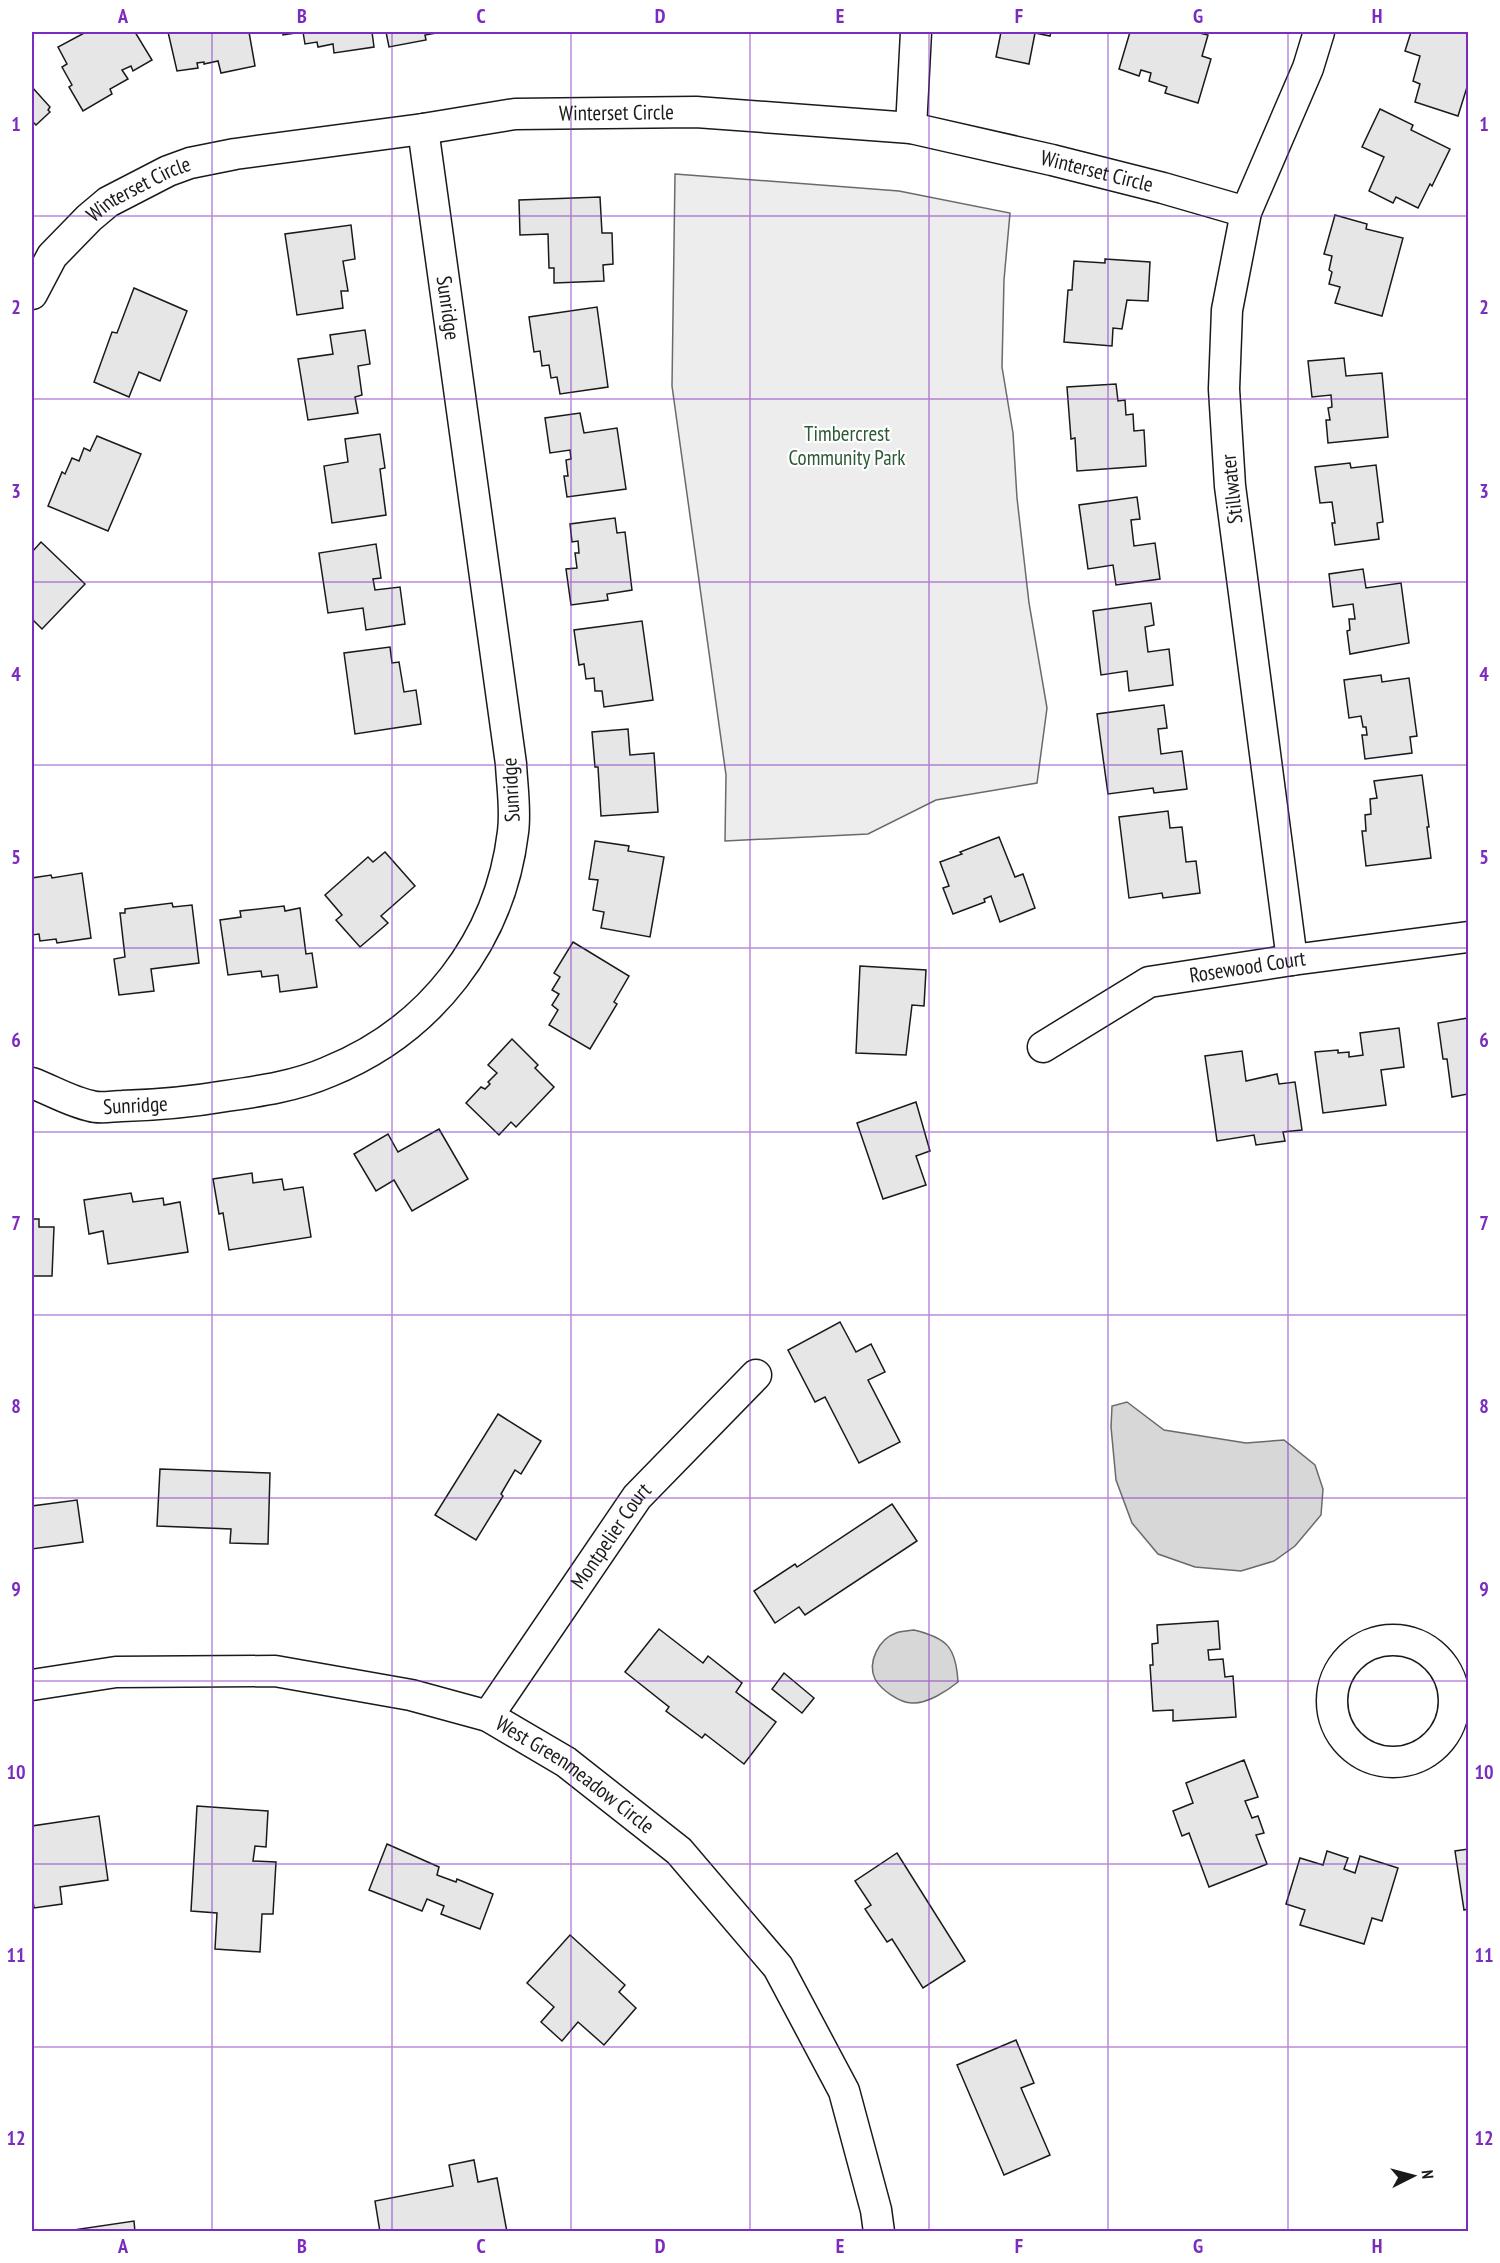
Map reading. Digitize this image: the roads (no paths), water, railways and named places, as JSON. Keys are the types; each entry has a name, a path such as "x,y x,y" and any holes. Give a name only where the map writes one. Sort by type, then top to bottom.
{"street":[{"path":"911,128 916,32"},
{"name":"Stillwater","path":"1292,960 1230,486 1224,389 1227,310 1246,212 1308,68 1319,32"},
{"name":"Winterset Circle","path":"32,294 52,256 88,218 126,192 168,171 190,163 235,154 423,129 515,114 696,112 911,128 1063,162 1246,212"},
{"name":"Sunridge","path":"32,1083 92,1107 170,1105 258,1091 329,1072 369,1052 419,1017 459,972 488,927 505,881 514,830 511,764 423,129"},
{"name":"Rosewood Court","path":"1043,1047 1149,982 1292,960 1468,937"},
{"name":"Montpelier Court","path":"488,1716 637,1497 756,1375"},
{"path":"1395,1639 1415,1643 1433,1654 1447,1670 1461,1713 1435,1745 1419,1756 1400,1761 1381,1761 1363,1754 1347,1741 1337,1725 1332,1706 1334,1686 1341,1668 1355,1652 1374,1642 1395,1639"},
{"name":"West Greenmeadow Circle","path":"32,1685 116,1672 275,1671 411,1695 488,1716 566,1762 679,1851 777,1967 844,2091 876,2210 879,2232"}],"park label":[{"name":"Timbercrest Community Park","path":"847,446"}]}
